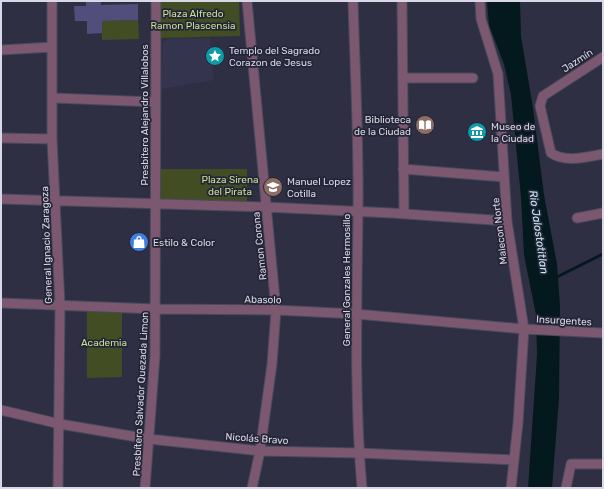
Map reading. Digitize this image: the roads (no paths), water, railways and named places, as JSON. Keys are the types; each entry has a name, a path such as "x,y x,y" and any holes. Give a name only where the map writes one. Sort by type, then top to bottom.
{"street":[{"name":"General Ignacio Zaragoza","path":"52,1 52,139 60,306 60,424 58,488"},
{"name":"Presbítero Alejandro Villalobos","path":"155,204 156,1"},
{"name":"Ramon Corona","path":"247,1 276,310 272,364 260,451 252,488"},
{"name":"General Gonzales Hermosillo","path":"353,1 358,211 356,314 359,453 362,488"},
{"path":"402,1 404,78 404,214"},
{"name":"Malecon Norte","path":"480,1 481,20 498,74 507,221 528,329 511,488"},
{"path":"1,50 52,47"},
{"name":"Jazmín","path":"603,56 543,96 540,106 551,153 559,158 581,158 603,154"},
{"path":"404,78 473,78"},
{"path":"53,98 155,102"},
{"path":"1,138 52,139"},
{"path":"403,170 504,177"},
{"path":"1,200 266,207 358,211 507,221"},
{"name":"Presbítero Salvador Quezada Limon","path":"145,488 155,356 155,204"},
{"path":"577,218 603,213"},
{"name":"Abasolo","path":"1,303 156,309 276,310 356,314 528,329"},
{"name":"Insurgentes","path":"528,329 603,333"},
{"name":"Nicolás Bravo","path":"1,410 60,424 149,439 260,451 359,453 514,460"},
{"path":"566,488 571,464 603,464"}],"water":[{"name":"Rio Jalostotitlan","path":"487,1 520,1 521,36 533,108 544,195 557,264 560,306 559,399 552,488 528,488 537,355 536,315 524,255 521,197 511,95 504,64 489,25"}],"waterway":[{"path":"555,278 603,254"}],"place":[{"name":"Templo del Sagrado Corazon de Jesus","path":"215,56"},
{"name":"Biblioteca de la Ciudad","path":"425,125"},
{"name":"Museo de la Ciudad","path":"477,132"},
{"name":"Manuel Lopez Cotilla","path":"273,187"},
{"name":"Estilo & Color","path":"139,242"}],"park label":[{"name":"Plaza Alfredo Ramon Plascensia","path":"193,18"},
{"name":"Plaza Sirena del Pirata","path":"230,184"},
{"name":"Academia","path":"104,342"}]}
